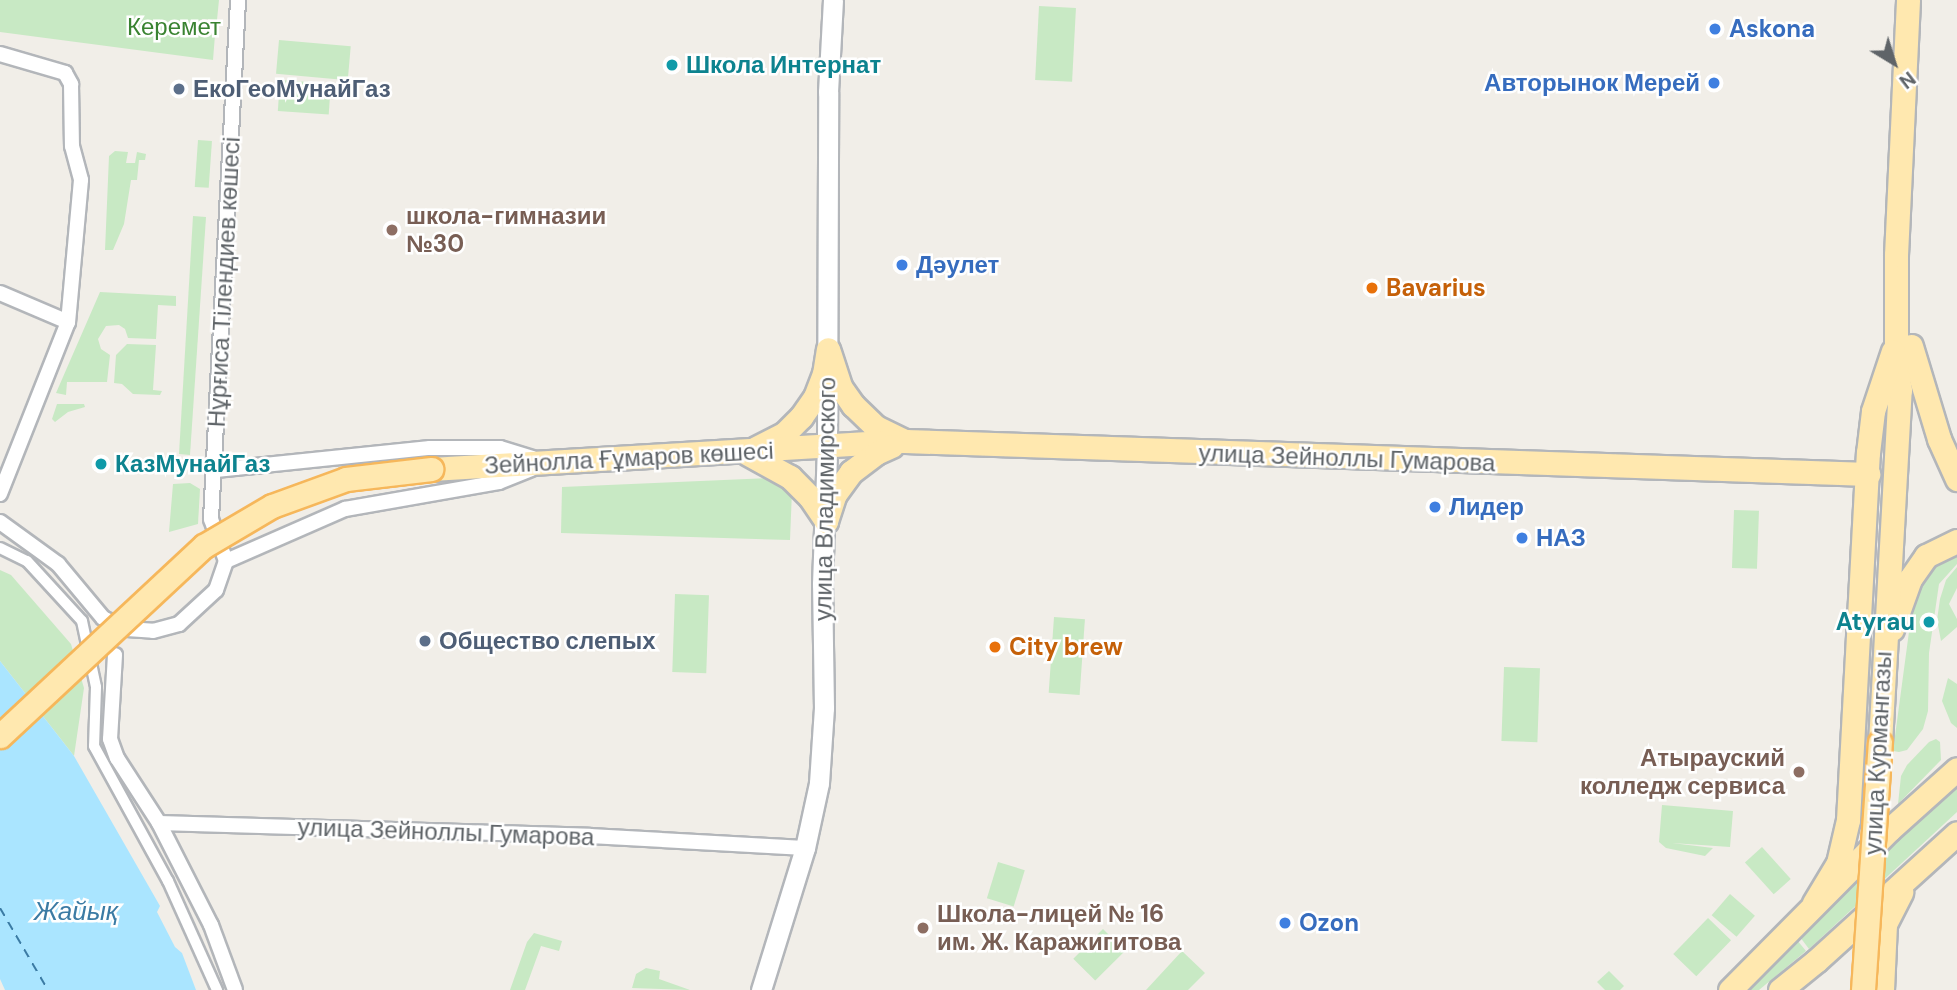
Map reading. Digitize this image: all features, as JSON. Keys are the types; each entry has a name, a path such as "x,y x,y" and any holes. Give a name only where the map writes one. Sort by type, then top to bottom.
{"main road":[{"name":"улица Курмангазы","path":"1863,990 1900,390 1909,370 1903,344 1904,230 1915,1"},
{"path":"1815,903 1838,863 1848,820 1873,411 1903,344"},
{"path":"1903,344 1938,439 1957,479"},
{"path":"828,349 837,379 853,405 876,427 905,441"},
{"path":"745,452 785,433 801,418 820,385 828,349"},
{"path":"826,521 835,494 851,472 876,453 905,441"},
{"name":"улица Зейноллы Гумарова","path":"827,447 905,441 1868,474"},
{"name":"Зейнолла Ғұмаров көшесі","path":"0,736 204,546 272,506 346,479 431,469 827,447"},
{"path":"745,452 790,477 810,497 826,521"},
{"path":"1884,652 1910,579 1926,556 1957,541"},
{"path":"1730,990 1889,830 1957,769"},
{"path":"1780,990 1816,961 1957,833"},
{"path":"1882,990 1885,924 1892,906 1911,876"},
{"path":"1788,990 1816,961"}],"street":[{"name":"Нұрғиса Тілендиев көшесі","path":"226,561 211,519 216,470 238,0"},
{"name":"улица Владимирского","path":"761,990 805,848 819,783 824,708 822,584 827,447 828,92 833,0"},
{"path":"0,54 65,73 71,84 72,146 81,180 68,322 0,495"},
{"path":"0,293 68,322"},
{"path":"216,470 430,448 500,448 547,462"},
{"path":"0,522 58,564 103,618 127,629 153,631 179,624 216,590 226,561 345,509 499,482 547,462"},
{"path":"0,548 27,561 82,621 96,687 94,746 168,881 217,990"},
{"path":"116,654 110,739 117,758 159,823 211,925 235,990"},
{"name":"улица Зейноллы Гумарова","path":"159,823 733,842 805,848"}],"green space":[{"name":"Керемет","path":"0,0 219,0 217,20 202,19 201,34 215,35 213,60 0,32"},
{"path":"1039,6 1076,8 1072,82 1035,80"},
{"path":"279,40 351,46 348,80 276,74"},
{"path":"280,80 331,84 329,114 278,111"},
{"path":"198,140 212,141 209,188 195,187"},
{"path":"115,151 128,152 126,163 135,163 137,152 146,154 145,160 139,160 137,180 131,180 124,224 113,250 105,250 109,156"},
{"path":"193,216 206,217 190,455 179,454"},
{"path":"100,292 176,296 176,306 158,305 156,339 128,338 125,329 119,325 106,326 98,339 101,349 110,355 107,382 67,382 66,395 56,393"},
{"path":"127,344 156,345 153,390 162,391 160,395 133,394 122,384 114,383 116,355"},
{"path":"57,404 84,404 85,407 68,412 55,422 52,419"},
{"path":"768,478 792,491 790,540 561,533 562,487"},
{"path":"190,483 200,489 198,524 169,532 173,484"},
{"path":"1734,510 1759,511 1757,569 1732,568"},
{"path":"1957,545 1957,564 1939,584 1929,653 1928,711 1923,729 1907,750 1893,751 1915,587 1921,571"},
{"path":"1957,567 1957,588 1949,604 1957,619 1957,627 1941,641 1937,620 1940,599 1946,580"},
{"path":"0,570 11,575 71,644 84,688 74,756 0,661"},
{"path":"675,594 709,595 706,673 672,672"},
{"path":"1054,617 1085,619 1080,695 1049,693"},
{"path":"1504,667 1540,668 1537,742 1501,741"},
{"path":"1948,678 1957,684 1957,728 1951,723 1942,701"},
{"path":"1936,739 1940,742 1941,760 1898,804 1901,776 1907,765 1929,742"},
{"path":"1952,780 1957,789 1957,812 1809,949 1800,937"},
{"path":"1662,805 1733,811 1730,847 1672,843 1713,848 1705,856 1666,848 1659,842"},
{"path":"1762,847 1791,879 1774,894 1745,862"},
{"path":"998,862 1025,870 1014,907 987,898"},
{"path":"1730,894 1755,916 1737,937 1712,915"},
{"path":"1708,918 1731,940 1696,976 1673,954"},
{"path":"1103,929 1125,951 1095,981 1073,959"},
{"path":"534,933 562,941 559,951 541,946 525,990 510,990 527,942"},
{"path":"1797,940 1806,951 1759,990 1748,990"},
{"path":"1182,951 1205,973 1188,990 1146,990"},
{"path":"646,968 660,971 659,979 690,990 632,988 636,974"},
{"path":"1609,971 1624,986 1620,990 1605,990 1597,982"}],"water":[{"name":"Жайық","path":"0,661 74,756 160,906 157,912 175,947 182,953 196,990 5,990 0,979"}],"ferry route":[{"path":"0,908 48,990"}],"place":[{"name":"Askona","path":"1715,29"},
{"name":"Школа Интернат","path":"672,65"},
{"name":"Авторынок Мерей","path":"1714,83"},
{"name":"ЕкоГеоМунайГаз","path":"179,89"},
{"name":"школа-гимназии №30","path":"392,230"},
{"name":"Дәулет","path":"902,265"},
{"name":"Bavarius","path":"1372,288"},
{"name":"КазМунайГаз","path":"101,464"},
{"name":"Лидер","path":"1435,507"},
{"name":"НАЗ","path":"1522,538"},
{"name":"Atyrau","path":"1929,622"},
{"name":"Общество слепых","path":"425,641"},
{"name":"City brew","path":"995,647"},
{"name":"Атырауский колледж сервиса","path":"1799,772"},
{"name":"Ozon","path":"1285,923"},
{"name":"Школа-лицей № 16 им. Ж. Каражигитова","path":"923,928"}]}
